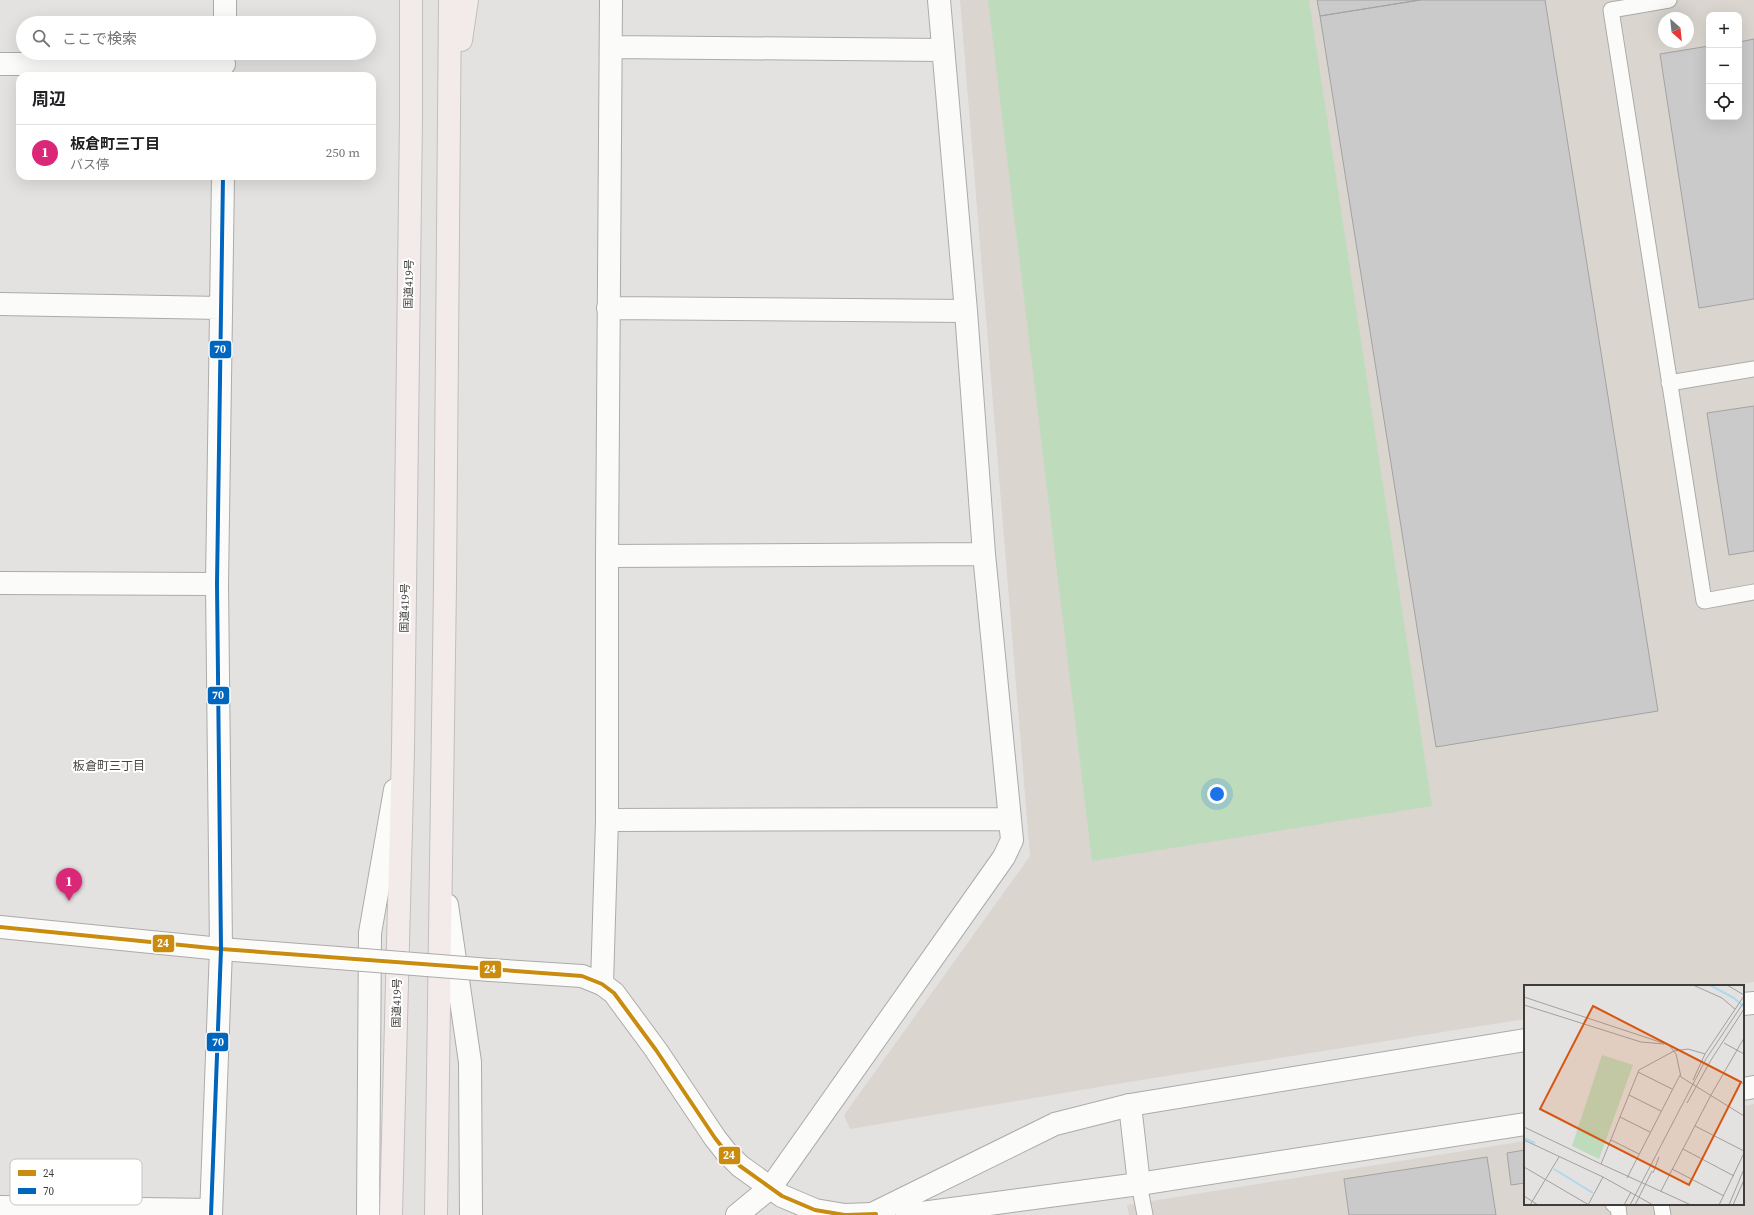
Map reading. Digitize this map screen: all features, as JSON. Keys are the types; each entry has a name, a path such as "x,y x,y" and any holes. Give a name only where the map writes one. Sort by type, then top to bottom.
{"highway":[{"path":"398,0 412,118"},
{"name":"国道419号","path":"391,1215 403,750 412,118 411,0"},
{"path":"436,1215 445,576 450,0"},
{"path":"449,120 467,0"}],"street":[{"path":"225,0 225,16"},
{"path":"602,984 607,820 608,308 612,47 611,0"},
{"path":"738,1215 771,1187 1004,857 1012,840 984,554 966,310 939,0"},
{"path":"612,47 943,50"},
{"path":"0,64 224,64"},
{"path":"0,1207 211,1212 221,949 217,584 222,180"},
{"path":"0,304 221,308"},
{"path":"608,308 966,310"},
{"path":"607,556 984,554"},
{"path":"0,583 217,584"},
{"path":"368,1215 370,933 403,750"},
{"path":"607,820 1010,819"},
{"path":"441,854 454,958 470,1062 471,1215"},
{"path":"0,927 221,949 582,976 602,984 614,993 656,1050 726,1152 740,1166 782,1196 816,1210 845,1215 879,1214 1055,1124 1130,1105 1524,1040"},
{"path":"1744,1004 1754,1003"},
{"path":"1744,1089 1754,1087"},
{"path":"1130,1105 1139,1184"},
{"path":"907,1215 1139,1184 1524,1124"}],"lane":[{"path":"1669,0 1611,10 1704,601 1754,592"},
{"path":"1669,383 1754,369"},
{"path":"1139,1184 1145,1215"},
{"path":"1614,1205 1618,1208 1619,1215"},
{"path":"1661,1205 1663,1215"}],"shaded area":[{"path":"960,0 1754,0 1754,982 1735,985 1524,985 1524,1019 1135,1081 850,1129 844,1115 1030,856"},
{"path":"1754,1104 1754,1215 1129,1215 1127,1205 1524,1141 1524,1205 1744,1205 1744,1106"}],"green space":[{"path":"988,0 1309,0 1432,806 1092,861"}],"building":[{"path":"1317,0 1420,0 1320,16"},
{"path":"1420,0 1545,0 1658,711 1436,747 1320,16"},
{"path":"1754,39 1754,299 1699,308 1660,54 1706,46 1706,120 1742,120 1742,41"},
{"path":"1754,406 1754,551 1729,555 1707,413"},
{"path":"1524,1150 1524,1183 1511,1185 1507,1153"},
{"path":"1487,1157 1496,1215 1349,1215 1344,1179"}],"transit line":[{"name":"70","path":"211,1215 221,949 217,584 223,180"},
{"name":"24","path":"0,927 221,949 582,976 602,984 614,993 656,1050 715,1138 740,1166 782,1196 815,1210 845,1215 876,1214"}],"place":[{"name":"板倉町三丁目","path":"69,901"}],"district":[{"name":"板倉町三丁目","path":"109,766"}]}
